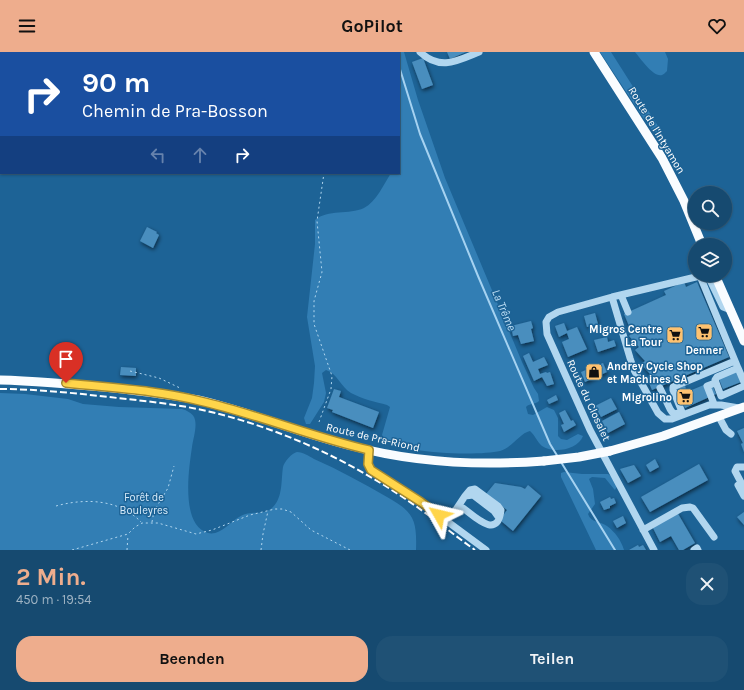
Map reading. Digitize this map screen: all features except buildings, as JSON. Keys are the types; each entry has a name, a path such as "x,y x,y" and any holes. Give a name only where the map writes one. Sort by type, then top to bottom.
{"main road":[{"name":"Route de l'Intyamon","path":"594,52 662,158 684,201 699,238"},
{"path":"718,282 744,341"},
{"name":"Route de Pra-Riond","path":"0,380 42,381 96,386 184,398 214,405 333,441 369,450 410,458 485,464 544,461 579,457 610,451 657,438 719,417 742,407"}],"street":[{"path":"420,52 428,58 449,63 479,52"},
{"path":"685,412 683,415 669,419 665,419 658,413 642,385 630,358 612,297 688,279"},
{"path":"702,282 744,382"},
{"path":"711,282 723,307 731,310"},
{"path":"621,295 628,312"},
{"name":"Route du Closalet","path":"612,297 553,315 547,319 546,330 590,430 654,550"},
{"path":"721,396 715,383 715,378 736,364"},
{"path":"685,412 673,390 673,387 736,364"},
{"path":"713,402 707,386 715,383"},
{"path":"660,388 671,411 675,414 703,407 721,396 744,386"},
{"path":"713,402 742,407"},
{"path":"719,417 731,434"},
{"path":"369,450 368,464 371,470 421,502 486,550"},
{"path":"744,467 737,468 735,471 744,488"},
{"path":"735,480 744,496"},
{"path":"448,521 470,490 475,489 498,506 501,510 499,518 492,525 486,525 463,508 459,509 453,514"},
{"path":"643,530 682,508 689,506 693,508 714,537"},
{"path":"694,550 697,548 698,550"}],"path":[{"path":"319,422 331,389 332,376 314,324 314,302 322,272 317,221 324,174"},
{"path":"130,371 159,378 179,387 183,391 184,398"},
{"path":"152,523 154,511 168,488 174,466"},
{"path":"56,506 70,502 89,500 110,504 128,511 142,523"},
{"path":"72,550 128,534 142,523 152,523 196,534 212,530 250,515 268,510 282,509 291,512 311,530 350,550"},
{"path":"261,550 268,510"},
{"path":"127,550 128,534"}],"green space":[{"path":"400,52 404,52 418,100 445,178 522,362 538,394 539,401 526,407 528,414 533,415 547,407 554,410 558,418 558,436 561,439 567,440 578,434 583,436 576,445 565,449 552,450 542,446 530,431 523,434 505,449 489,453 437,452 402,447 389,442 382,435 390,407 364,399 351,393 333,374 326,370 322,373 326,393 324,402 310,424 306,424 304,418 312,398 315,366 307,317 315,244 315,220 326,214 364,208 372,202 390,174 400,174"},
{"path":"600,52 611,52 658,126 658,132 654,132 648,125"},
{"path":"635,52 665,52 668,59 667,71 662,75 655,74 647,67"},
{"name":"Forêt de Bouleyres","path":"0,393 25,394 68,399 83,404 182,409 192,414 196,424 188,481 188,495 193,519 199,528 208,533 221,531 236,519 248,513 265,512 273,507 280,493 283,467 291,456 299,452 306,454 351,477 403,507 412,518 414,524 416,531 416,550 0,550"},
{"path":"561,473 608,474 611,476 617,486 615,490 605,478 592,477 589,479 593,489 595,504 588,514 591,519 604,524 613,531 624,550 596,550 561,477"}],"waterway":[{"name":"La Trême","path":"400,69 420,134 478,276 550,444 558,457"},
{"name":"La Trême","path":"561,462 615,550"}],"railway":[{"path":"0,389 68,393 173,405 199,409 261,427 310,446 357,469 411,502 475,550"}],"place":[{"name":"Denner","path":"704,332"},
{"name":"Migros Centre La Tour","path":"675,335"},
{"name":"Andrey Cycle Shop et Machines SA","path":"594,372"},
{"name":"Migrolino","path":"685,397"}],"route":[{"path":"66,383 198,400 333,441 369,450 368,467 371,470 439,515"}]}
